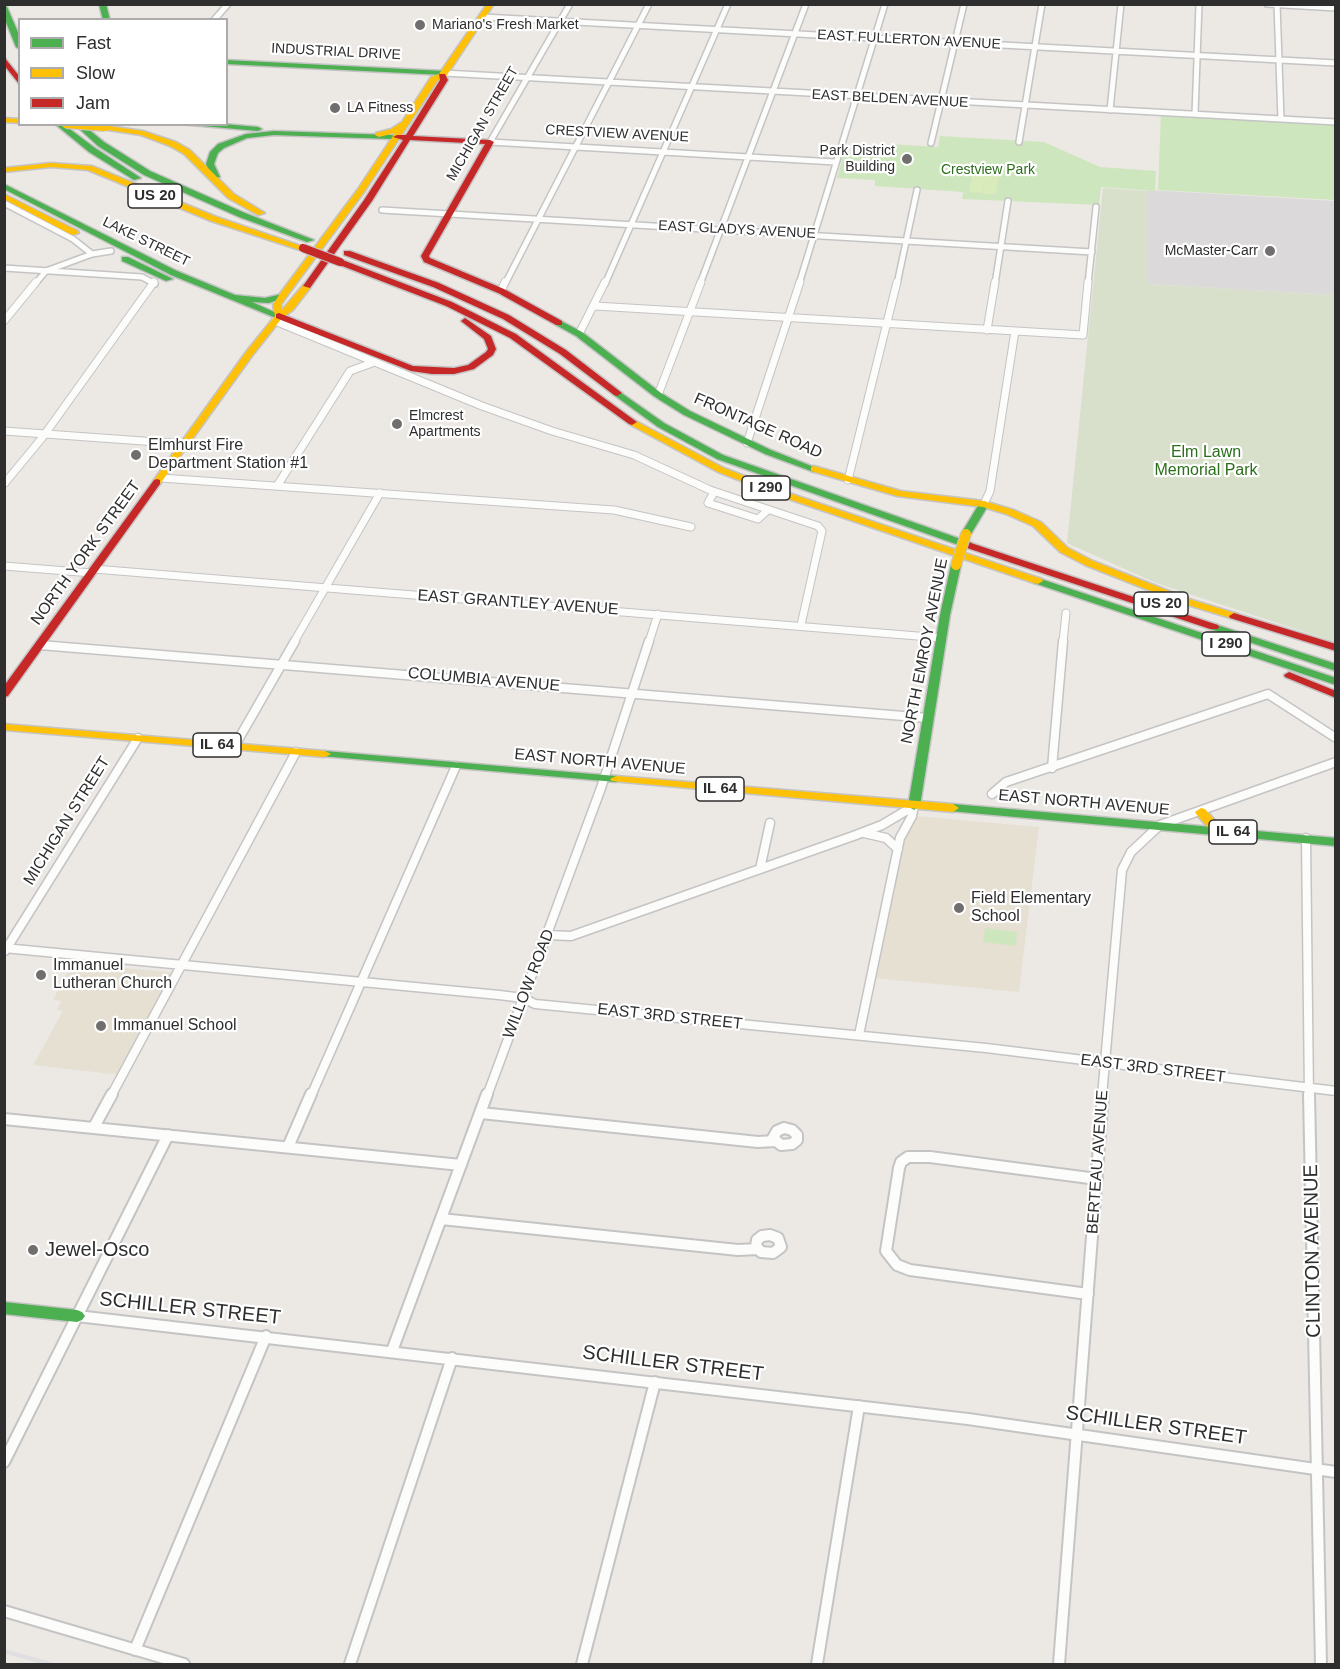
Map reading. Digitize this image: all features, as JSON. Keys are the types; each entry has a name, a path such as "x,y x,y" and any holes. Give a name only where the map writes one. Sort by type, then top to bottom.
{"main road":[{"name":"NORTH YORK STREET","path":"4,694 277,318 290,308 368,201 397,139 434,79 443,74 491,4"},
{"path":"4,7 18,42"},
{"path":"4,59 18,80"},
{"name":"INDUSTRIAL DRIVE","path":"228,62 443,74"},
{"name":"NORTH YORK STREET","path":"277,318 277,305 283,295 397,139 444,80 443,74"},
{"path":"219,184 210,164 211,157 221,146 246,136 274,133 378,136 394,131 408,121"},
{"name":"I 290","path":"61,126 92,150 155,188 344,257 436,285 515,322 563,352 639,410 676,434 720,457 986,551 1335,668"},
{"name":"I 290","path":"79,126 101,144 147,173 307,244"},
{"path":"92,126 143,133 173,144 187,152 231,196 250,208 303,232 307,244"},
{"path":"216,126 378,136"},
{"name":"CRESTVIEW AVENUE","path":"378,136 397,139 490,142"},
{"name":"MICHIGAN STREET","path":"427,260 425,256 490,142"},
{"name":"US 20","path":"6,170 51,165 89,168 214,219 307,244"},
{"name":"LAKE STREET","path":"4,186 140,257 277,318"},
{"name":"LAKE STREET","path":"4,196 111,251 150,276 277,318"},
{"name":"I 290","path":"344,257 513,336 617,414 678,450 720,470 783,494 1335,682"},
{"name":"FRONTAGE ROAD","path":"427,260 452,273 501,291 579,334 658,395 687,413 747,443 801,466 900,494 984,504 1037,524 1064,550 1089,563 1185,601 1335,648"},
{"path":"277,318 295,322 421,370 442,372 464,369 487,357 492,349 491,343 484,334 421,298 413,288"},
{"path":"231,297 266,301 283,295"},
{"path":"290,308 290,316 295,322"},
{"name":"NORTH EMROY AVENUE","path":"914,806 950,590 966,534 984,504"},
{"name":"US 20","path":"986,551 1335,659"},
{"name":"US 20","path":"1115,607 1290,675 1335,695"},
{"name":"EAST NORTH AVENUE","path":"4,727 1334,840"},
{"path":"1202,812 1217,830"},
{"name":"SCHILLER STREET","path":"4,1308 77,1316"}],"street":[{"path":"216,18 228,4"},
{"name":"MICHIGAN STREET","path":"490,142 570,4"},
{"path":"501,291 649,4"},
{"path":"579,334 595,306 728,4"},
{"path":"658,395 692,312 747,157 806,4"},
{"path":"747,443 789,318 885,4"},
{"path":"930,143 964,4"},
{"path":"1019,142 1042,4"},
{"path":"1110,110 1120,4"},
{"path":"1195,114 1199,4"},
{"path":"1267,4 1335,8"},
{"path":"1277,5 1281,119"},
{"name":"EAST FULLERTON AVENUE","path":"483,16 1335,63"},
{"name":"EAST BELDEN AVENUE","path":"443,74 1335,122"},
{"name":"CRESTVIEW AVENUE","path":"490,142 835,162"},
{"path":"848,480 908,240 917,190"},
{"path":"987,330 1008,201"},
{"path":"4,203 58,231 92,254"},
{"path":"595,306 1083,335 1096,207"},
{"name":"EAST GLADYS AVENUE","path":"382,210 1092,252"},
{"path":"4,321 46,271 92,254 111,251"},
{"path":"4,268 150,276 155,284 45,434 4,484"},
{"path":"277,318 372,363 524,421 634,455 714,492 818,526 822,531 801,625"},
{"name":"NORTH EMROY AVENUE","path":"984,504 990,491 1015,331"},
{"path":"276,486 350,371 372,363"},
{"path":"4,431 185,444"},
{"path":"161,477 614,510 691,527"},
{"path":"714,492 708,503 758,519 768,510"},
{"path":"234,747 380,493"},
{"path":"4,566 93,571"},
{"name":"EAST GRANTLEY AVENUE","path":"93,571 801,625 942,638"},
{"path":"1052,768 1066,613"},
{"name":"WILLOW ROAD","path":"392,1351 604,779 658,614"},
{"name":"COLUMBIA AVENUE","path":"40,645 928,718"},
{"path":"992,794 1006,782 1268,694 1335,738"},
{"name":"MICHIGAN STREET","path":"5,949 138,738"},
{"path":"94,1127 296,752"},
{"name":"BERTEAU AVENUE","path":"1059,1665 1122,870 1131,852 1160,825 1202,812 1335,762"},
{"path":"288,1147 456,766"},
{"path":"547,935 571,936 856,835 882,825 914,806"},
{"path":"859,1035 898,849 914,806"},
{"path":"760,869 770,823"},
{"path":"856,835 866,833 886,838 898,849"},
{"name":"CLINTON AVENUE","path":"1306,838 1321,1665"},
{"name":"EAST 3RD STREET","path":"5,949 523,998 535,1004 859,1035 1335,1091"},
{"path":"481,1113 758,1142 775,1141"},
{"path":"4,1119 461,1165"},
{"path":"4,1462 168,1135"},
{"path":"1088,1294 910,1270 897,1264 885,1251 899,1168 901,1162 908,1157 930,1157 1097,1179"},
{"path":"441,1219 738,1250 758,1249"},
{"name":"SCHILLER STREET","path":"77,1316 859,1406 1335,1472"},
{"path":"135,1650 266,1336"},
{"path":"350,1665 452,1358"},
{"path":"582,1665 655,1382"},
{"path":"817,1665 859,1406"},
{"path":"4,1611 184,1665"}],"shaded area":[{"path":"1148,190 1335,201 1335,295 1148,284"},
{"name":"Field Elementary School","path":"915,816 1039,827 1019,992 874,978 902,838"},
{"name":"Immanuel School","path":"72,963 176,973 121,1075 33,1065 63,1011 57,1010 61,1001 53,1000"}],"green space":[{"path":"1161,113 1335,123 1335,200 1158,190"},
{"name":"Crestview Park","path":"940,136 1044,142 1100,167 1156,171 1155,191 1101,187 1099,205 962,199 963,192 875,186 875,180 837,178 844,153 886,156 889,144 938,147"},
{"path":"973,173 999,175 996,194 983,194 985,181 982,193 969,192"},
{"name":"Elm Lawn Memorial Park","path":"1103,188 1148,191 1148,284 1335,295 1335,642 1156,583 1067,543"},
{"path":"985,928 1017,932 1016,946 983,942"}],"railway":[{"path":"4,1651 50,1664"}],"traffic: fast":[{"path":"102,4 106,18"},
{"path":"4,7 18,42"},
{"path":"228,62 444,73"},
{"path":"61,126 92,150 137,178"},
{"path":"79,126 101,144 147,173 242,215 310,240"},
{"path":"213,126 258,129"},
{"path":"216,177 210,164 214,152 221,146 246,136 274,133 392,137"},
{"path":"4,186 174,273 279,316"},
{"path":"125,259 169,279"},
{"path":"231,297 266,301 283,295"},
{"path":"559,323 579,334 658,395 687,413 768,452 814,469"},
{"path":"617,393 661,425 720,457 968,545"},
{"path":"966,534 984,504"},
{"path":"914,806 945,615 956,565"},
{"path":"1038,581 1336,682"},
{"path":"1214,627 1336,668"},
{"path":"325,754 616,779"},
{"path":"953,808 1336,842"},
{"path":"4,1308 77,1316"}],"traffic: slow":[{"path":"279,316 277,305 283,295 361,190 434,79 442,76 491,4"},
{"path":"4,120 18,121"},
{"path":"379,135 394,131 408,121"},
{"path":"92,126 105,127"},
{"path":"105,127 143,133 173,144 187,152 231,196 261,213"},
{"path":"4,170 51,165 89,168 214,219 303,248"},
{"path":"4,196 75,233"},
{"path":"157,482 249,354 279,316 290,308 307,286"},
{"path":"632,422 721,470 783,494 1038,581"},
{"path":"814,469 900,494 984,504 1010,512 1037,524 1064,550 1089,563 1185,601 1234,616"},
{"path":"956,565 966,534"},
{"path":"4,727 325,754"},
{"path":"616,779 953,808"},
{"path":"1201,812 1217,830"}],"traffic: jam":[{"path":"4,59 18,80"},
{"path":"307,286 368,201 444,80 442,76"},
{"path":"397,137 490,142 425,256 427,260 501,291 559,323"},
{"path":"303,248 340,262"},
{"path":"347,253 436,285 506,317 563,352 617,393"},
{"path":"340,262 449,304 513,336 632,422"},
{"path":"279,316 411,368 432,371 454,371 471,367 490,353 492,349 488,338 465,321"},
{"path":"4,694 157,482"},
{"path":"968,545 1214,627"},
{"path":"1234,616 1336,648"},
{"path":"1289,675 1336,695"}],"place":[{"name":"Mariano's Fresh Market","path":"420,25"},
{"name":"LA Fitness","path":"335,108"},
{"name":"Park District Building","path":"907,159"},
{"name":"McMaster-Carr","path":"1270,251"},
{"name":"Elmcrest Apartments","path":"397,424"},
{"name":"Elmhurst Fire Department Station #1","path":"136,455"},
{"name":"Field Elementary School","path":"959,908"},
{"name":"Immanuel Lutheran Church","path":"41,975"},
{"name":"Immanuel School","path":"101,1026"},
{"name":"Jewel-Osco","path":"33,1250"}]}
